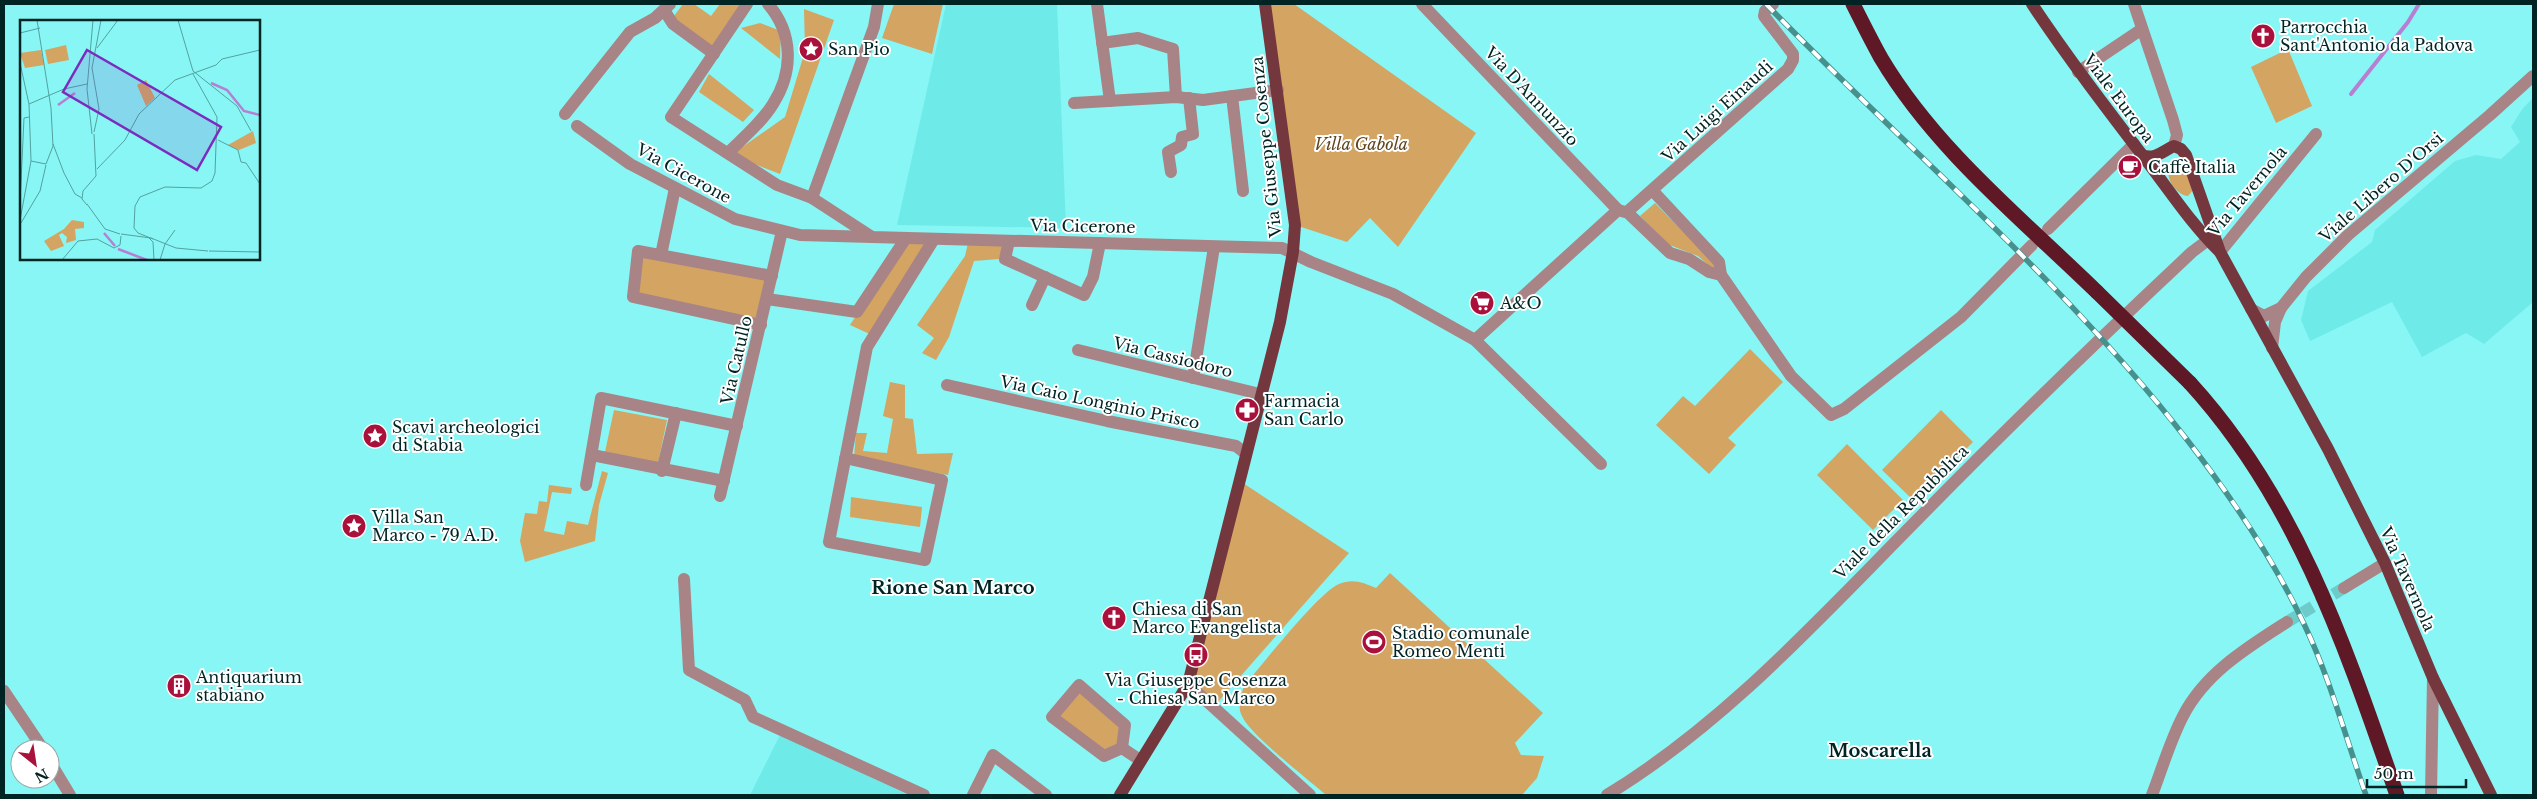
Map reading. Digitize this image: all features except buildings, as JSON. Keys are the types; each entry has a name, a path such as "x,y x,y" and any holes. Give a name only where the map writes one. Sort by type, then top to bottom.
{"highway":[{"path":"1853,4 1882,59 1908,97 1956,156 2190,383 2232,434 2266,486 2307,561 2335,621 2397,795"}],"main road":[{"name":"Via Giuseppe Cosenza","path":"1120,795 1188,684 1208,611 1245,453 1280,322 1293,252 1295,225 1265,4"},
{"name":"Viale Europa","path":"2032,4 2078,72 2174,198 2220,252 2251,309"},
{"path":"2142,155 2149,158 2156,157 2174,146"},
{"name":"Via Tavernola","path":"2174,146 2186,154 2220,252"},
{"path":"2154,171 2153,162 2156,157"},
{"path":"2174,198 2189,200 2196,194 2199,187"},
{"name":"Via Tavernola","path":"2251,309 2328,449 2385,563 2433,678 2491,795"}],"street":[{"path":"747,4 670,117 777,185 812,198 872,238"},
{"path":"728,153 773,105 783,84 789,51 785,30 768,4"},
{"path":"812,198 874,27 878,4"},
{"path":"1097,4 1110,101"},
{"name":"Via D'Annunzio","path":"1422,4 1622,211 1670,252 1689,259 1709,272 1721,275"},
{"name":"Via Luigi Einaudi","path":"1653,191 1788,69 1793,60 1793,54 1764,16 1764,11 1772,4"},
{"path":"2134,4 2178,135 2174,146"},
{"path":"565,114 630,32 667,7 673,24 714,54"},
{"path":"2078,72 2142,29"},
{"path":"1102,44 1138,38 1173,49 1176,97"},
{"name":"Viale Libero D'Orsi","path":"2281,308 2306,276 2348,235 2490,115 2533,76"},
{"path":"1074,103 1176,97 1203,100 1278,90"},
{"path":"1232,96 1243,191"},
{"path":"1171,172 1168,152 1181,145 1182,138 1192,134 1190,98"},
{"name":"Via Cicerone","path":"577,126 630,164 735,220 800,235 1282,248 1311,262 1393,294 1475,340 1601,464"},
{"name":"Via Tavernola","path":"2220,252 2316,134"},
{"path":"2048,229 2134,144"},
{"path":"661,255 675,188"},
{"path":"1475,340 1622,211 1653,191 1719,262 1721,275 1791,376 1831,415 1844,409 1961,317 2032,245"},
{"name":"Via Catullo","path":"720,496 782,231"},
{"path":"767,299 857,312 906,238"},
{"path":"845,458 942,480 926,560 829,542 845,458 867,346 934,239"},
{"name":"Viale della Repubblica","path":"1607,795 1686,742 1734,701 1835,603 2035,399 2192,252 2208,240"},
{"path":"1009,241 1005,259 1084,294 1093,277 1100,243"},
{"path":"1192,378 1214,246"},
{"path":"760,325 633,297 638,251 772,276"},
{"path":"1032,306 1046,277"},
{"path":"2251,309 2264,316 2281,308"},
{"path":"2272,348 2275,322 2281,308"},
{"name":"Via Cassiodoro","path":"1078,350 1260,394"},
{"name":"Via Caio Longinio Prisco","path":"947,385 1107,421 1236,446 1245,453"},
{"path":"586,485 601,398 737,426"},
{"path":"662,471 676,413"},
{"path":"592,455 662,471 724,481"},
{"path":"2344,588 2385,563"},
{"path":"684,580 689,670 745,700 753,717 924,795"},
{"path":"2152,795 2183,716 2201,689 2226,664 2287,622"},
{"path":"2431,795 2433,678"},
{"path":"1188,684 1305,794"},
{"path":"1079,685 1125,724 1122,748 1104,756 1052,717 1079,685"},
{"path":"4,691 36,739"},
{"path":"1122,748 1140,760"},
{"path":"973,795 993,755 1046,795"},
{"path":"60,778 70,795"}],"shaded area":[{"path":"946,4 1057,4 1066,228 897,225"},
{"path":"2533,98 2533,302 2484,344 2466,333 2422,357 2392,302 2310,341 2301,320 2308,291 2372,242 2375,230 2455,161 2476,155 2501,159 2520,142 2511,127 2523,108"},
{"path":"780,735 909,795 750,795"}],"green space":[{"path":"683,4 694,4 711,16 720,4 748,4 717,51 671,20"},
{"path":"894,4 943,4 932,54 882,38"},
{"name":"Villa Gabola","path":"1270,4 1294,4 1476,133 1398,247 1370,218 1347,242 1295,225"},
{"path":"804,9 834,20 780,174 731,155 785,117 805,51"},
{"path":"760,23 781,31 780,59 741,28"},
{"path":"2288,49 2312,106 2276,123 2251,67"},
{"path":"709,74 754,110 743,122 699,92"},
{"path":"2178,163 2183,165 2193,190 2188,196 2179,193 2170,181 2169,167"},
{"path":"1655,203 1715,264 1712,268 1698,256 1667,244 1640,216"},
{"path":"906,239 933,240 874,336 850,325"},
{"path":"968,243 1004,244 999,259 974,261 949,337 936,360 922,353 934,338 917,325 965,256"},
{"path":"637,256 766,280 757,321 636,297"},
{"path":"1750,349 1783,382 1728,438 1736,445 1709,474 1656,425 1683,396 1695,406"},
{"path":"890,382 905,385 905,418 913,419 917,454 953,453 948,475 854,457 856,433 867,433 863,451 887,453 893,419 883,416"},
{"path":"614,410 667,420 658,463 605,452"},
{"path":"1941,410 1973,442 1914,501 1882,470"},
{"path":"1847,444 1903,500 1873,530 1817,475"},
{"path":"602,471 608,473 599,505 595,541 525,562 520,541 525,513 537,514 539,501 547,502 549,485 572,488 571,494 552,492 544,531 564,535 567,521 588,525"},
{"path":"1243,483 1349,553 1217,703 1190,677"},
{"path":"851,497 922,507 920,527 850,517"},
{"name":"Stadio comunale Romeo Menti","path":"1390,573 1543,713 1515,743 1521,755 1544,756 1537,778 1522,795 1326,795 1267,745 1242,716 1240,705 1244,686 1319,600 1330,590 1344,582 1358,582 1376,588"},
{"path":"1079,685 1125,725 1122,748 1104,756 1057,721"}],"waterway":[{"path":"2351,94 2408,22 2419,4"}],"tunnel":[{"path":"2287,622 2344,588"}],"railway":[{"path":"1766,4 2037,270 2140,382 2188,441 2236,507 2265,552 2292,600 2330,687 2366,795"}],"place":[{"name":"Parrocchia Sant'Antonio da Padova","path":"2263,36"},
{"name":"San Pio","path":"811,49"},
{"name":"Caffè Italia","path":"2130,167"},
{"name":"A&O","path":"1482,303"},
{"name":"Farmacia San Carlo","path":"1247,410"},
{"name":"Scavi archeologici di Stabia","path":"375,436"},
{"name":"Villa San Marco - 79 A.D.","path":"354,526"},
{"name":"Chiesa di San Marco Evangelista","path":"1114,618"},
{"name":"Stadio comunale Romeo Menti","path":"1374,642"},
{"name":"Via Giuseppe Cosenza - Chiesa San Marco","path":"1196,655"},
{"name":"Antiquarium stabiano","path":"179,686"}],"district":[{"name":"Rione San Marco","path":"953,588"},
{"name":"Moscarella","path":"1880,751"}]}
